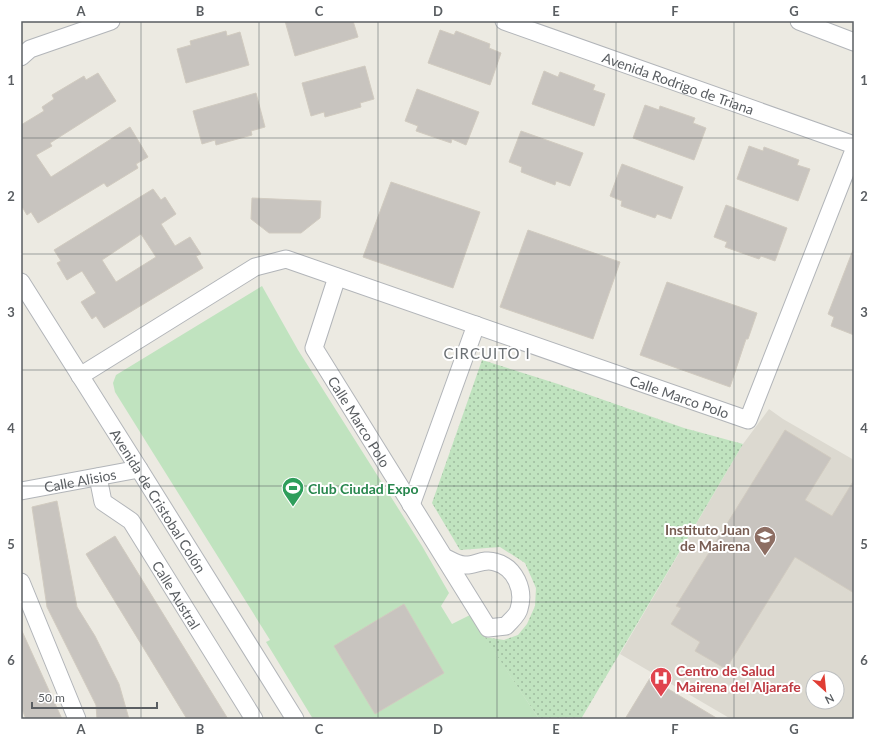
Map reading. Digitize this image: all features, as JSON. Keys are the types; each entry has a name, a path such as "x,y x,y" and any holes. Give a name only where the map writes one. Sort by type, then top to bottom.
{"street":[{"path":"21,57 30,49 111,21"},
{"name":"Avenida Rodrigo de Triana","path":"504,21 854,145"},
{"path":"799,21 854,42"},
{"name":"Calle Marco Polo","path":"80,376 255,267 286,259 748,420 854,150"},
{"name":"Calle Marco Polo","path":"337,277 314,348 488,628 506,626 519,610 521,592 517,579 506,566 494,561 481,561 465,565 444,557"},
{"name":"Avenida de Cristobal Colón","path":"21,282 294,719"},
{"path":"411,504 476,325"},
{"name":"Calle Alisios","path":"21,491 139,469"},
{"name":"Calle Austral","path":"98,477 103,502 131,521 254,719"},
{"path":"21,582 77,719"}],"shaded area":[{"name":"Instituto Juan de Mairena","path":"769,409 783,419 854,460 854,719 731,719 620,654 743,444"}],"green space":[{"name":"Club Ciudad Expo","path":"262,286 298,350 422,546 449,593 441,606 452,624 470,615 539,719 313,719 266,642 270,640 115,392 113,383 116,375"},
{"path":"482,360 558,384 684,428 743,444 581,719 539,719 484,637 504,640 518,635 527,624 535,606 536,588 525,563 500,547 460,550 432,503"}],"building":[{"path":"285,21 353,21 358,37 295,56"},
{"path":"440,30 454,35 456,31 490,44 489,48 501,53 490,85 428,63"},
{"path":"226,31 227,36 240,32 249,65 186,83 177,49 191,45 190,41"},
{"path":"365,66 374,99 360,103 361,107 325,117 324,112 311,116 302,83"},
{"path":"544,71 558,77 560,72 595,85 593,90 605,94 594,126 532,104"},
{"path":"98,73 116,101 50,143 52,146 36,155 51,177 130,127 148,157 136,164 138,168 107,187 104,183 38,223 31,212 27,215 21,205 21,125 44,111 42,107 54,99 52,95 84,76 86,80"},
{"path":"417,89 479,112 466,145 452,139 451,143 416,131 418,126 405,121"},
{"path":"256,93 265,127 251,131 252,135 216,145 215,140 202,144 193,111"},
{"path":"645,105 659,110 660,106 695,118 693,123 706,128 694,160 633,138"},
{"path":"521,131 583,153 570,186 556,181 555,185 521,172 522,167 509,162"},
{"path":"749,146 763,151 764,147 799,160 797,165 810,169 798,201 737,179"},
{"path":"622,164 683,187 671,219 657,214 655,218 621,206 622,201 610,196"},
{"path":"391,182 480,212 453,288 363,257"},
{"path":"153,189 161,200 165,197 176,214 161,224 175,246 190,237 201,254 196,256 203,268 104,328 96,316 92,319 81,302 96,293 82,271 67,280 57,263 61,261 54,250","holes":["141,234 156,257 116,282 102,260"]},
{"path":"252,198 321,201 320,218 301,233 269,233 251,219"},
{"path":"726,205 787,228 775,261 761,256 759,259 725,247 727,242 714,237"},
{"path":"528,230 620,262 593,339 500,307"},
{"path":"853,250 854,335 831,326 834,317 828,314"},
{"path":"667,282 757,313 748,339 746,339 730,387 640,355"},
{"path":"785,430 831,458 805,500 832,516 854,480 854,593 795,557 726,669 695,651 700,642 671,624 681,608 676,606"},
{"path":"57,501 77,607 95,636 119,684 129,719 97,719 96,705 47,607 32,507"},
{"path":"115,536 228,719 187,719 86,554"},
{"path":"404,604 444,673 375,714 334,646"},
{"path":"21,629 62,719 26,719 21,707"},
{"name":"Centro de Salud Mairena del Aljarafe","path":"650,678 718,719 625,719"}],"place":[{"name":"Club Ciudad Expo","path":"293,508"},
{"name":"Instituto Juan de Mairena","path":"765,556"},
{"name":"Centro de Salud Mairena del Aljarafe","path":"661,698"}],"district":[{"name":"CIRCUITO I","path":"487,353"}]}
